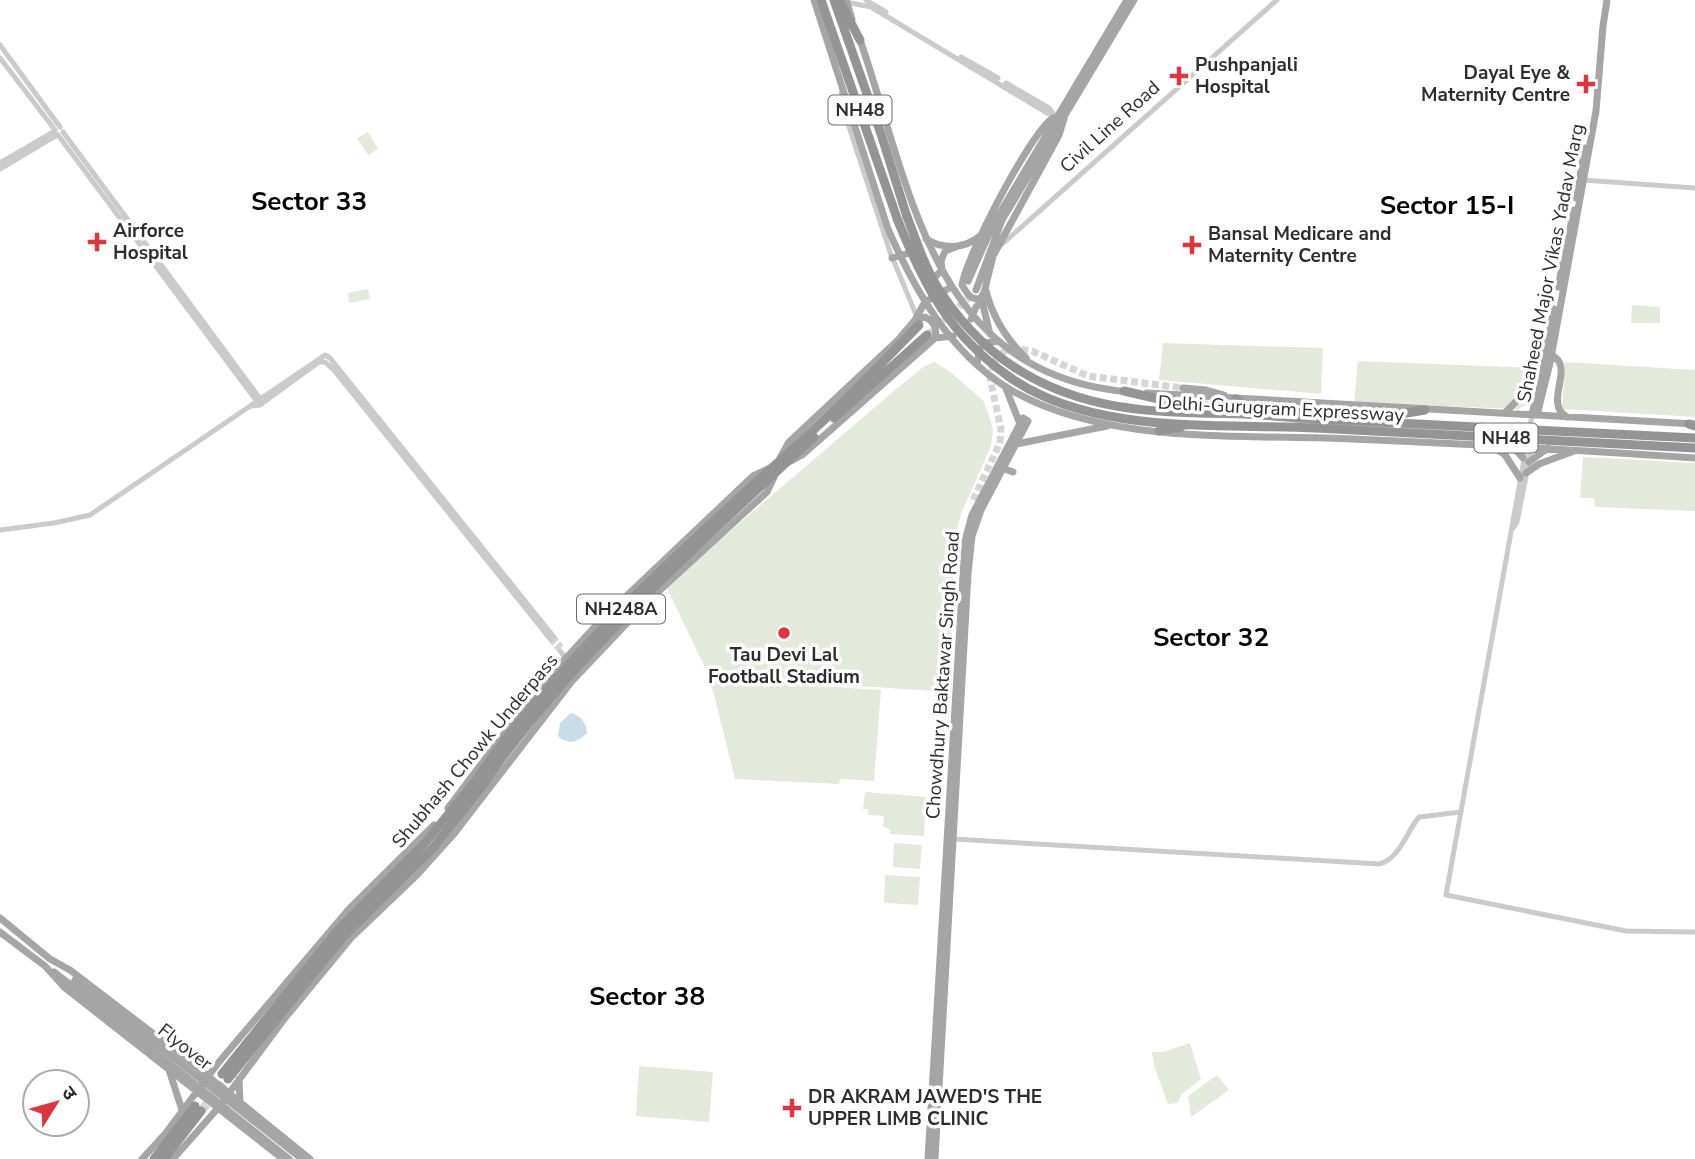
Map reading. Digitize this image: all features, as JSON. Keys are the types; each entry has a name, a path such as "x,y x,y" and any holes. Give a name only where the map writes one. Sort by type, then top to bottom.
{"highway":[{"name":"Delhi-Gurugram Expressway","path":"821,0 902,219 929,272 948,302 982,340 1034,380 1094,403 1142,410 1290,415 1317,423 1695,448"},
{"name":"Delhi-Gurugram Expressway","path":"841,0 917,268 940,308 973,347 1008,376 1037,393 1091,412 1189,426 1317,423 1695,438"},
{"path":"841,0 860,40"},
{"name":"NH248A","path":"778,466 917,321"},
{"name":"NH248A","path":"778,466 891,365 931,336"},
{"path":"1124,391 1220,408 1233,414"},
{"path":"1236,399 1257,415"},
{"path":"1290,415 1301,412 1401,414 1425,410"},
{"path":"1159,431 1189,426"},
{"name":"Shubhash Chowk Underpass","path":"221,1074 337,930 425,843 479,783 571,662 631,598 778,466"},
{"path":"154,1159 201,1110"},
{"path":"164,1159 201,1110"}],"main road":[{"path":"812,0 852,113 896,257 950,337 977,364 1005,386 1037,404 1066,416 1111,426 1159,431 1263,438 1331,438 1512,446 1695,458"},
{"path":"968,281 995,221 1126,0"},
{"path":"1056,117 1002,220 980,299 974,299 962,285 967,264 983,233 1027,152 1056,117 1134,0"},
{"name":"Shaheed Major Vikas Yadav Marg","path":"1535,415 1551,355 1582,180 1605,0"},
{"path":"860,40 878,89 898,163 926,239 951,287 972,316 990,334 1036,366 1066,379 1124,391 1693,425"},
{"path":"931,336 950,337 964,330 972,316 995,251 1059,135 1056,117"},
{"name":"Shaheed Major Vikas Yadav Marg","path":"1538,402 1541,374 1582,180"},
{"path":"942,270 941,261 945,251 978,238 983,233"},
{"path":"926,239 945,247 961,245"},
{"path":"896,257 930,247"},
{"path":"916,285 928,284 942,270"},
{"path":"917,321 925,302 951,287"},
{"path":"982,292 990,334"},
{"path":"982,292 1001,330 1036,366"},
{"path":"917,321 925,317 932,321 936,330 931,336"},
{"path":"977,364 980,348 986,343 998,341"},
{"path":"1551,355 1558,357 1561,364 1558,405 1560,413 1567,417"},
{"path":"1505,414 1541,374"},
{"path":"1005,386 1020,424"},
{"path":"1183,388 1206,390 1236,399"},
{"path":"1521,414 1538,402 1556,416"},
{"name":"Chowdhury Baktawar Singh Road","path":"928,1159 965,541 972,515 1023,418 1028,421 981,510 972,536 935,1159"},
{"path":"1016,444 1111,426"},
{"path":"1492,445 1523,476 1539,464 1577,450"},
{"path":"1512,446 1526,460 1548,448"},
{"path":"173,1159 201,1110 198,1091 208,1077 221,1074 349,909 435,825 564,653 752,476 778,466"},
{"path":"182,1110 218,1108 351,938 424,867 465,820 572,681 647,602 767,492 778,466"},
{"path":"1002,468 1013,472"},
{"path":"965,541 962,529 973,500"},
{"path":"482,761 499,775"},
{"path":"0,918 47,962 64,987 283,1159"},
{"path":"0,932 47,962 70,970 310,1159"},
{"name":"Flyover","path":"47,962 289,1159"},
{"name":"Flyover","path":"73,983 302,1159"},
{"path":"183,1079 193,1076 193,1065"},
{"path":"169,1069 182,1110"},
{"path":"200,1070 221,1074 231,1083 240,1079"},
{"path":"240,1079 242,1105"},
{"path":"232,1118 232,1110 242,1105"},
{"path":"142,1159 182,1110"},
{"path":"201,1110 232,1118"}],"street":[{"path":"841,0 871,7 1056,117"},
{"path":"866,0 1049,108 1056,117"},
{"name":"Civil Line Road","path":"995,251 1277,0"},
{"path":"0,45 58,132"},
{"path":"0,58 260,402"},
{"path":"0,163 58,132"},
{"path":"0,169 58,132"},
{"path":"1582,180 1695,188"},
{"path":"896,257 917,321"},
{"path":"0,530 90,515 225,421 260,402 322,355 330,358 553,638"},
{"name":"Shaheed Major Vikas Yadav Marg","path":"1535,415 1446,895 1626,930 1695,932"},
{"path":"953,839 1380,864 1394,855 1419,817 1461,812"}],"green space":[{"path":"368,132 378,149 368,155 357,138"},
{"path":"368,289 370,299 349,303 348,293"},
{"path":"1632,305 1660,307 1660,323 1631,323"},
{"path":"1163,343 1323,348 1321,394 1159,380"},
{"path":"1358,361 1536,368 1530,403 1518,409 1354,403"},
{"path":"934,362 949,371 984,401 993,429 991,446 961,514 954,543 949,692 709,676 666,586 888,396 923,367"},
{"path":"1565,362 1695,370 1695,417 1562,409"},
{"path":"1583,457 1695,463 1695,511 1595,507 1594,498 1580,498"},
{"path":"710,679 881,690 874,781 840,779 839,784 735,779"},
{"path":"865,792 926,797 924,836 890,834 890,830 883,826 884,816 868,815 868,809 863,809"},
{"path":"894,843 922,845 920,869 893,867"},
{"path":"885,875 920,877 918,905 884,903"},
{"path":"1190,1043 1201,1079 1181,1095 1178,1103 1168,1104 1155,1069 1152,1052 1163,1052"},
{"path":"639,1066 713,1072 709,1122 636,1116"},
{"path":"1217,1075 1229,1090 1191,1117 1188,1096"}],"water":[{"path":"571,713 582,720 587,733 577,741 569,742 558,736 560,723"}],"tunnel":[{"path":"927,335 974,293"},
{"path":"973,500 1000,443 1001,429 990,378 994,362 1003,352 1012,348 1032,351 1088,376 1183,388"},
{"path":"554,637 563,649"},
{"path":"551,640 560,651"},
{"path":"201,1111 228,1079"}],"place":[{"name":"Pushpanjali Hospital","path":"1179,76"},
{"name":"Dayal Eye & Maternity Centre","path":"1586,84"},
{"name":"Airforce Hospital","path":"97,242"},
{"name":"Bansal Medicare and Maternity Centre","path":"1192,245"},
{"name":"Tau Devi Lal Football Stadium","path":"784,633"},
{"name":"DR AKRAM JAWED'S THE UPPER LIMB CLINIC","path":"792,1108"}],"district":[{"name":"Sector 33","path":"309,201"},
{"name":"Sector 15-I","path":"1447,205"},
{"name":"Sector 32","path":"1211,637"},
{"name":"Sector 38","path":"647,996"}]}
